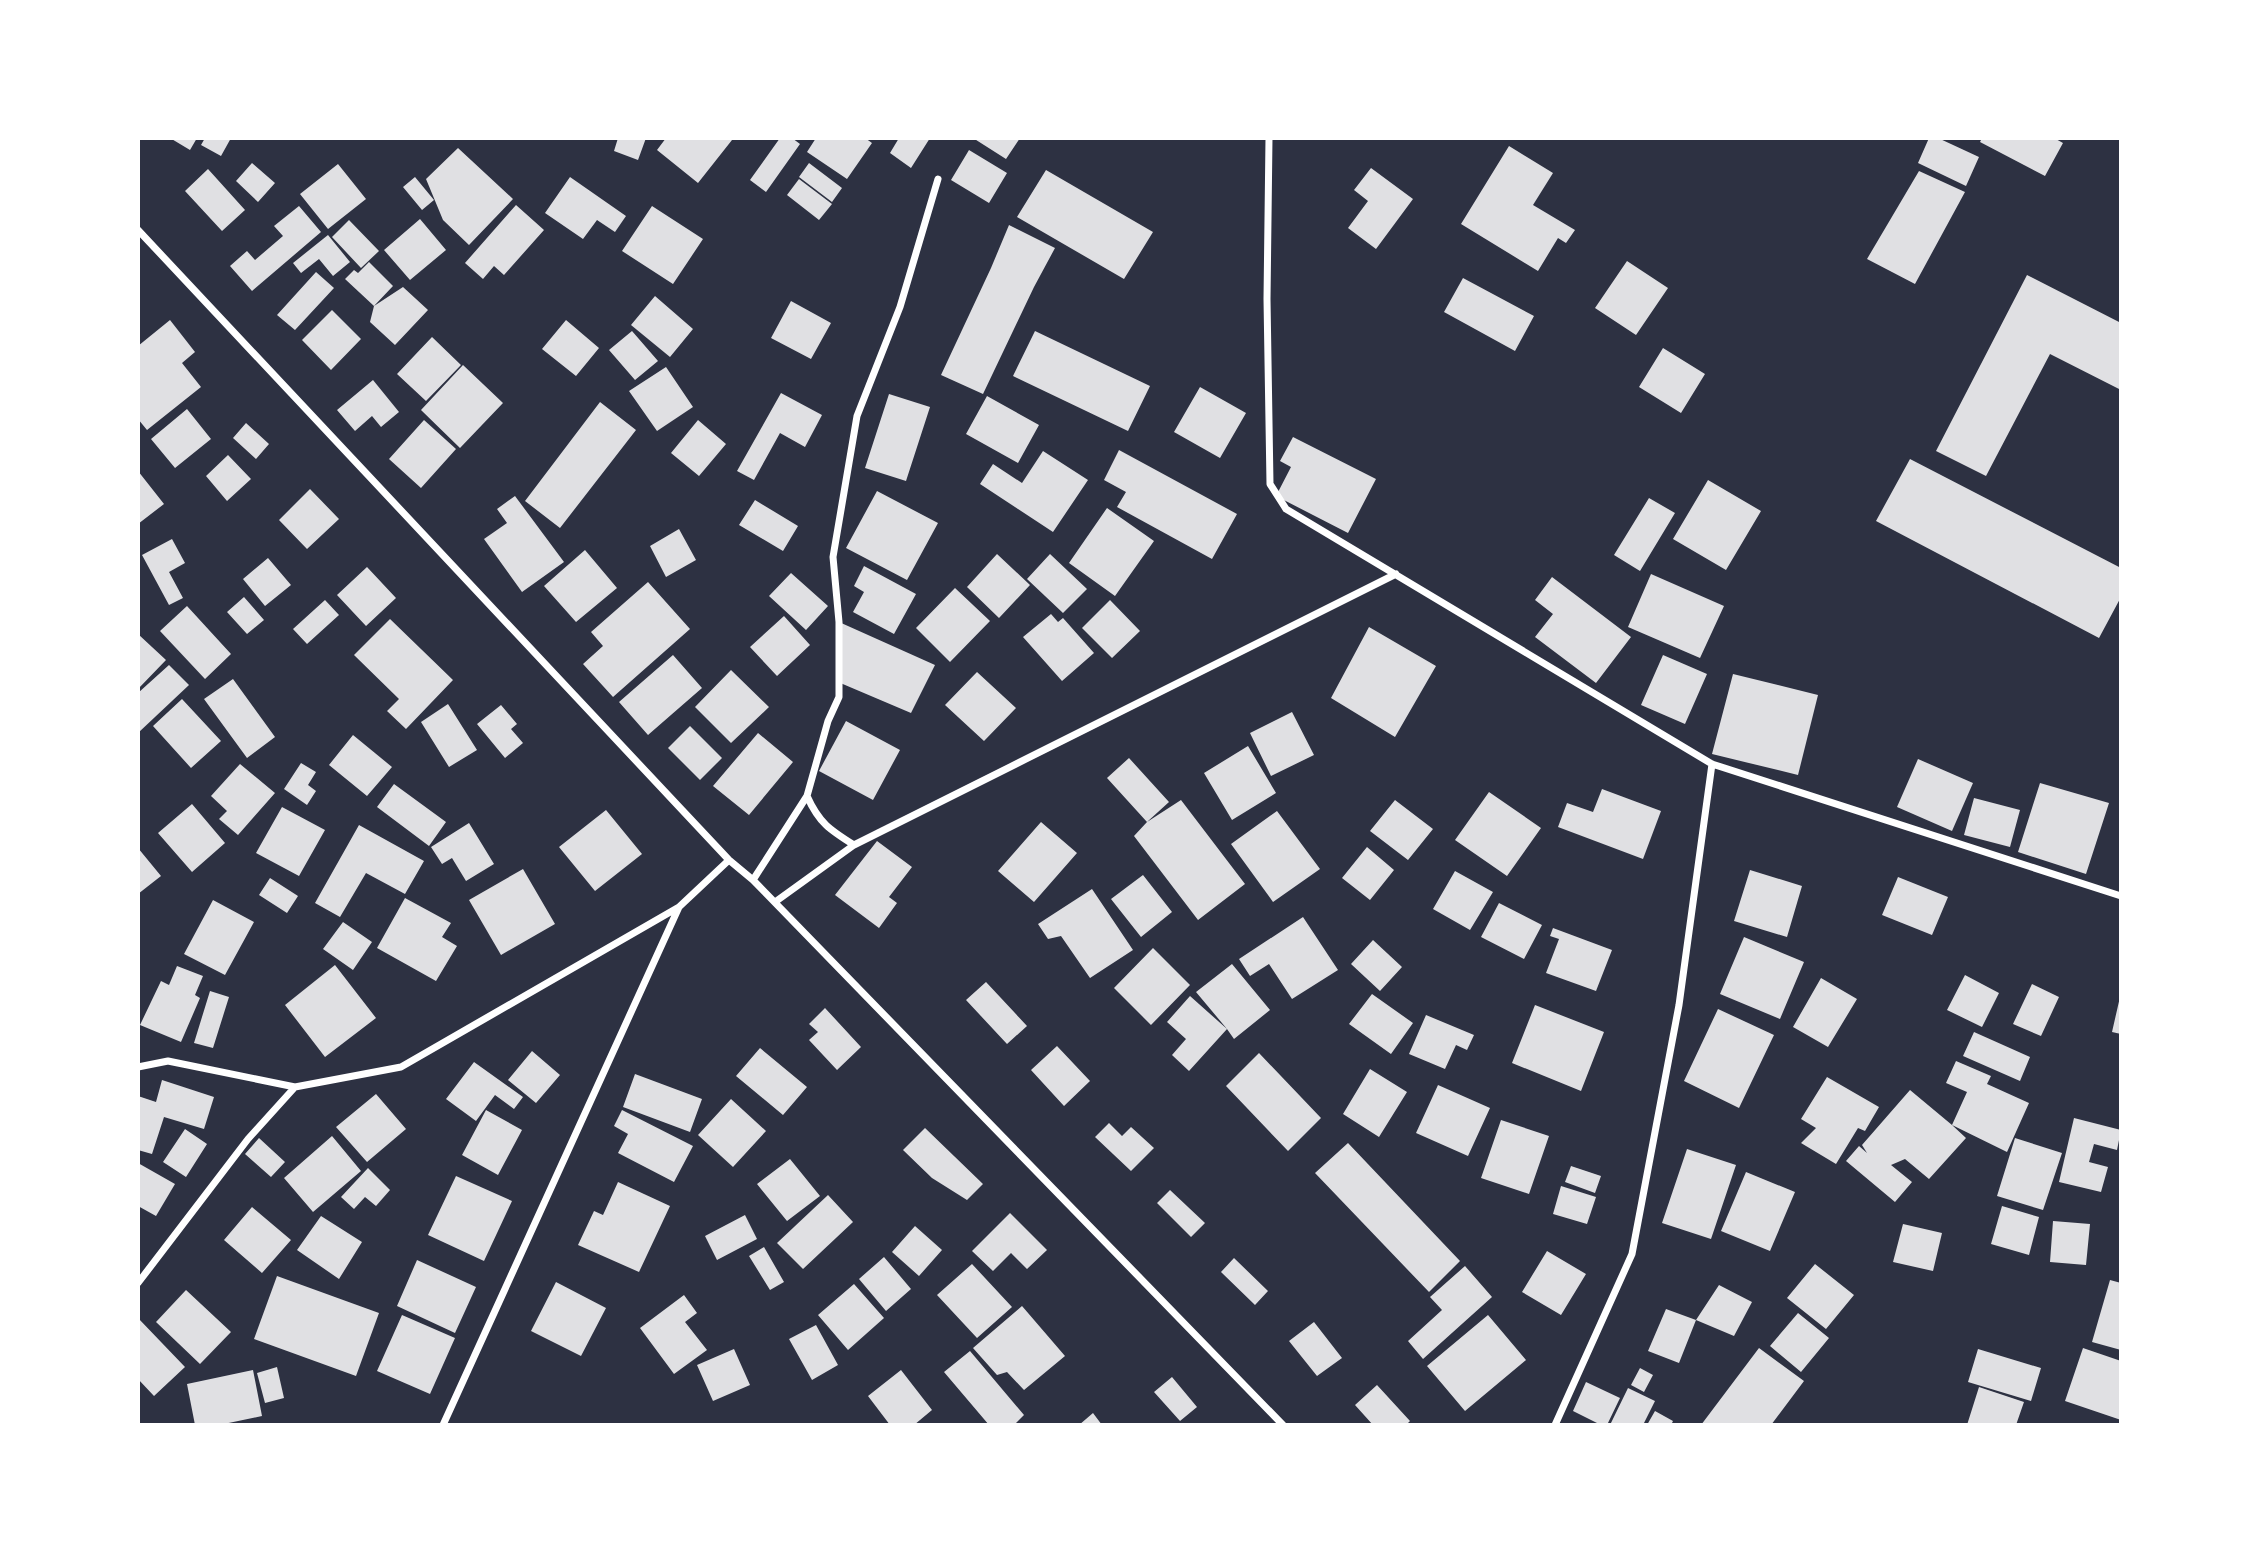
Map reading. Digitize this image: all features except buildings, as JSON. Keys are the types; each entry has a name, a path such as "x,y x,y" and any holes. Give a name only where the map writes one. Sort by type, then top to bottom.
{"street":[{"path":"1269,138 1267,299 1270,484 1286,509 1713,764 2121,896"},
{"path":"753,880 807,796 828,721 839,697 839,621 833,556 857,416 900,307 938,179"},
{"path":"138,230 729,860 775,902 1283,1425"},
{"path":"775,902 854,845 1396,574"},
{"path":"1555,1425 1632,1254 1679,1005 1713,764"},
{"path":"807,796 816,816 836,834 854,845"},
{"path":"138,1067 168,1061 295,1087 401,1067 678,907 729,860"},
{"path":"443,1425 678,907"},
{"path":"138,1283 248,1139 295,1087"}]}
